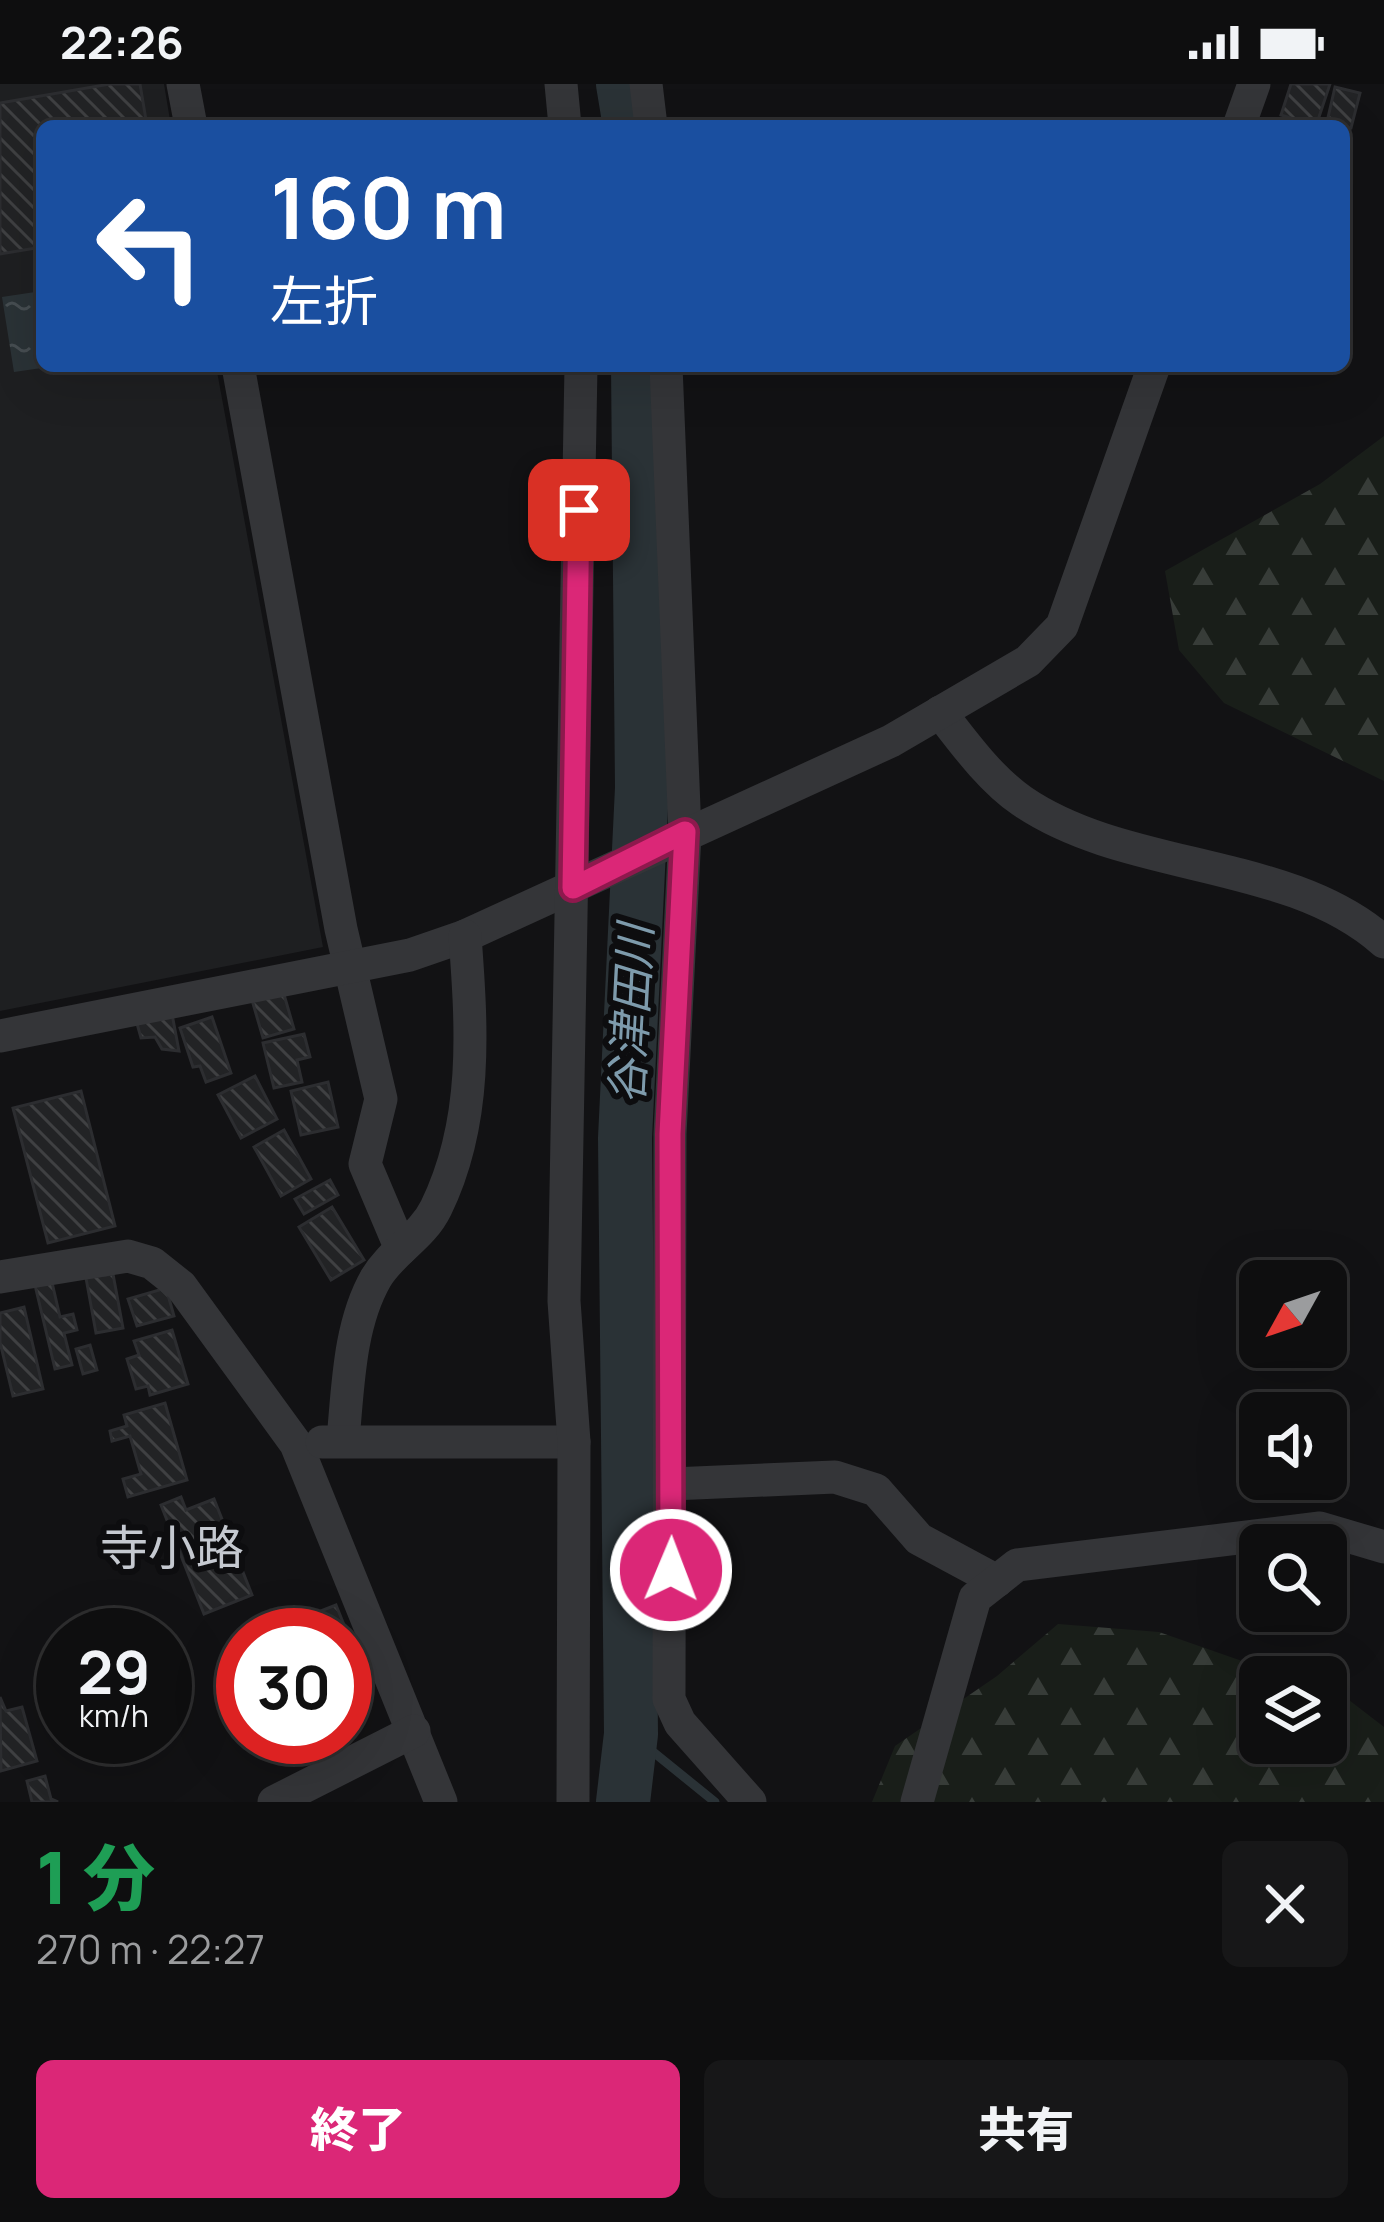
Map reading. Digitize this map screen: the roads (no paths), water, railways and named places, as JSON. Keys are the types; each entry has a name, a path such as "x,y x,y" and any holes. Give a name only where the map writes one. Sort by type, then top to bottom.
{"street":[{"path":"183,84 190,120"},
{"path":"561,84 564,120"},
{"path":"646,84 650,120"},
{"path":"1241,120 1254,84"},
{"path":"239,372 332,883 381,1099 365,1164 401,1249"},
{"path":"573,1802 574,1442 564,1300 585,882 581,372"},
{"path":"666,372 678,837 670,1134 669,1699 680,1723 750,1802"},
{"path":"0,1036 410,956 465,936 891,741 1028,661 1062,626 1152,372"},
{"path":"940,712 997,779 1048,816 1300,897 1350,917 1384,941"},
{"path":"343,1440 359,1316 377,1276 422,1231 436,1207 468,1100 472,1052 465,936"},
{"path":"0,1277 128,1256 152,1263 193,1301 296,1444 441,1802"},
{"path":"296,1444 343,1440 574,1442"},
{"path":"672,1484 836,1478 876,1490 920,1539 997,1581"},
{"path":"916,1802 975,1598 1017,1565 1320,1528 1384,1547"},
{"path":"274,1802 414,1731"}],"water":[{"path":"36,292 36,369 14,372 2,297"}],"waterway":[{"name":"谷津田川","path":"623,84 629,120"},
{"name":"谷津田川","path":"623,1802 631,1734 625,1138 642,788 638,372"},
{"name":"谷津田川","path":"631,1734 715,1802"}],"district":[{"name":"寺小路","path":"172,1548"}]}
